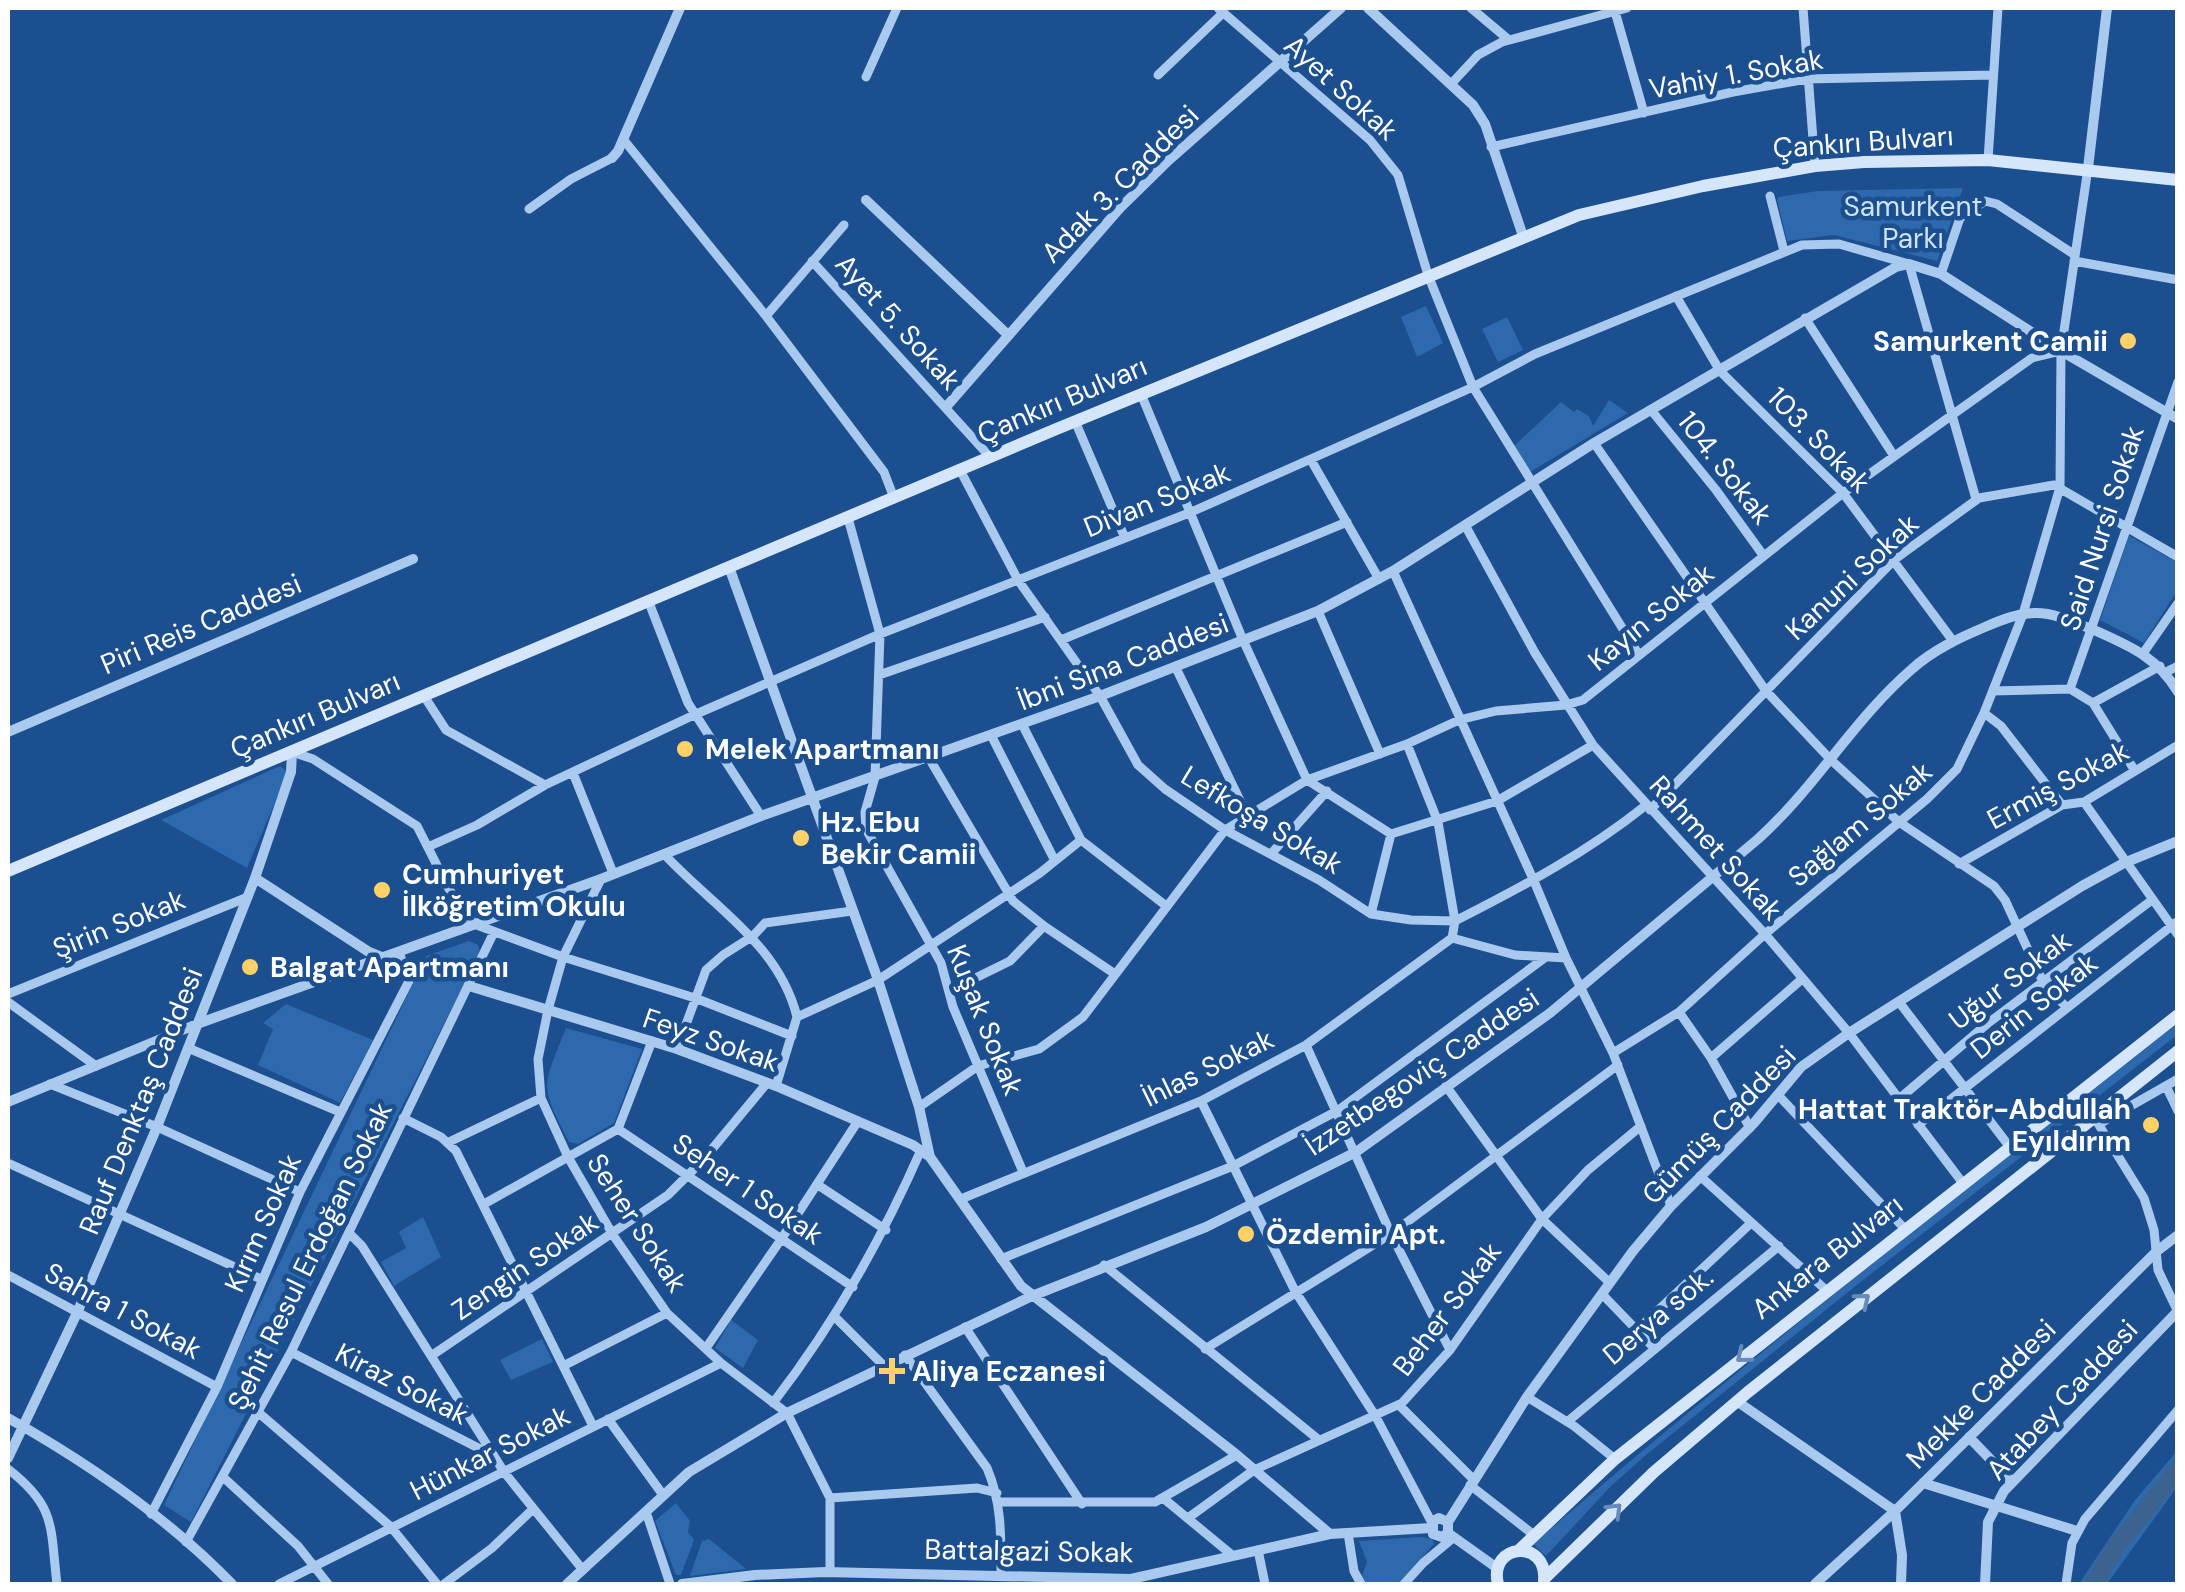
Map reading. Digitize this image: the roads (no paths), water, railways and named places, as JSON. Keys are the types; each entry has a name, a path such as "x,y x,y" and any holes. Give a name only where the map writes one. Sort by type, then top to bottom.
{"main road":[{"name":"Çankırı Bulvarı","path":"8,871 1075,421 1579,216 1647,197 1815,166 1911,160 1988,160 2178,180"},
{"name":"Ankara Bulvarı","path":"1495,1578 1505,1556 1518,1551 1615,1459 2178,1015"},
{"name":"Ankara Bulvarı","path":"1544,1581 1654,1472 2178,1051"},
{"path":"1518,1551 1530,1552 1540,1560 1544,1581"}],"street":[{"path":"530,209 571,179 612,158 680,8"},
{"path":"866,77 897,8"},
{"name":"Adak 3. Caddesi","path":"946,407 1130,198 1341,8"},
{"path":"1368,8 1452,82 1485,124 1523,236"},
{"path":"1470,8 1509,40"},
{"path":"1452,82 1478,55 1509,40 1619,8 1644,113"},
{"path":"1804,8 1815,166"},
{"path":"1988,160 1998,8"},
{"path":"2088,168 2108,8"},
{"path":"1158,76 1220,10"},
{"name":"Ayet Sokak","path":"1220,10 1370,140 1391,164 1405,194 1428,275 1473,387 1639,655"},
{"name":"Vahiy 1. Sokak","path":"1491,148 1807,79 1992,75"},
{"path":"623,139 766,316 884,472 894,498"},
{"name":"Sağlam Sokak","path":"1613,1053 1679,1012 1958,769 2023,614 2060,487 2062,352 2088,168"},
{"path":"1770,196 1784,252"},
{"path":"866,200 1007,334"},
{"path":"1941,274 1960,218 1985,201 1997,204 2075,258 2178,280"},
{"path":"766,316 844,225"},
{"name":"Divan Sokak","path":"430,846 477,825 545,785 694,715 880,634 1188,513 1473,387 1535,354 1784,252 1828,242 1909,264"},
{"name":"Ayet 5. Sokak","path":"812,261 990,458"},
{"path":"1909,264 1941,274 2062,352 2178,419"},
{"path":"1909,264 1976,499"},
{"name":"İbni Sina Caddesi","path":"8,1102 198,1024 600,879 760,816 1176,668 1318,611 1392,572 1594,443 1805,318 1884,272 1909,264"},
{"name":"103. Sokak","path":"1676,296 1720,371 1843,493 1954,641"},
{"path":"1805,318 1894,456"},
{"name":"Kayın Sokak","path":"1225,830 1307,780 1459,720 1583,700 1843,493 2032,358 2062,352"},
{"name":"Said Nursi Sokak","path":"2070,690 2178,382"},
{"path":"1142,394 1188,513 1307,780 1391,834 1497,800 1593,745"},
{"name":"104. Sokak","path":"1651,410 1763,555"},
{"path":"1075,421 1125,538"},
{"path":"1594,443 1766,691 1831,760 1900,822 2000,891 2043,982 2066,1008"},
{"path":"1311,460 1379,579"},
{"name":"Lefkoşa Sokak","path":"960,470 1018,580 1100,696 1138,764 1165,789 1225,830 1372,914 1455,921"},
{"name":"Kanuni Sokak","path":"1455,921 1534,881 1648,808 1895,559 1976,499 2045,484 2060,487"},
{"path":"2060,487 2178,556"},
{"name":"Kuşak Sokak","path":"848,518 880,634 875,777 865,812 866,829 942,963 948,990 1024,1172"},
{"path":"1061,640 1346,522"},
{"name":"Rahmet Sokak","path":"1465,525 1566,705 1593,745 1849,1033 1962,1182"},
{"name":"Piri Reis Caddesi","path":"8,732 413,559"},
{"path":"728,567 878,980 919,1107 926,1153 1032,1296 1236,1455 1330,1534"},
{"path":"1392,572 1566,958 1613,1053 1672,1206"},
{"path":"648,600 694,715 760,816"},
{"path":"2144,652 2178,602"},
{"path":"1318,611 1380,754"},
{"path":"2023,614 2052,615 2144,652 2163,669 2178,692"},
{"name":"İzzetbegoviç Caddesi","path":"567,1584 689,1472 786,1414 1032,1296 1192,1232 1356,1152 1581,988 1773,826 1896,684 1927,656 2023,614"},
{"path":"879,675 1045,617"},
{"path":"2093,703 2163,669 2178,666"},
{"path":"1176,668 1248,818"},
{"path":"1993,691 2070,690 2093,703 2135,770"},
{"path":"424,696 446,730 545,785"},
{"path":"1984,713 2001,726 2062,805"},
{"path":"1022,724 1080,840 1165,905"},
{"path":"991,735 1056,861"},
{"path":"1406,744 1438,822 1455,921 1452,938 1515,954 1566,958"},
{"name":"Ermiş Sokak","path":"1959,864 2062,805 2084,802 2178,745"},
{"path":"292,752 312,758 412,822 474,924 562,957 695,998 792,1036"},
{"name":"Rauf Denktaş Caddesi","path":"8,1458 78,1313 198,1024 255,878 291,772 292,752"},
{"path":"929,758 1007,893 1044,926 1115,974"},
{"path":"572,773 613,873"},
{"path":"1271,854 1327,791"},
{"path":"2084,802 2124,863 2176,927"},
{"path":"919,1107 978,1066 1039,1049 1084,1017 1225,830"},
{"path":"1372,914 1391,834"},
{"path":"798,1018 878,980 1056,861 1080,840"},
{"name":"Gümüş Caddesi","path":"1449,1531 1472,1483 1527,1397 1610,1282 1672,1206 1750,1128 1801,1067 2016,927 2124,863 2178,841"},
{"path":"664,854 753,936 793,998 798,1018 771,1084"},
{"path":"255,878 384,958"},
{"name":"Seher Sokak","path":"600,879 562,957 538,1059 541,1098 568,1157 613,1234 667,1313 721,1363 786,1414"},
{"name":"Şirin Sokak","path":"8,994 248,897"},
{"name":"Uğur Sokak","path":"1899,1099 2152,900"},
{"path":"677,1049 706,970 723,954 765,924 852,911"},
{"path":"948,990 1010,961 1044,926"},
{"name":"Derin Sokak","path":"1918,1125 2176,927"},
{"name":"Şehit Resul Erdoğan Sokak","path":"186,1542 291,1352 494,932"},
{"name":"İhlas Sokak","path":"961,1200 1201,1101 1306,1045 1452,938"},
{"name":"Kırım Sokak","path":"151,1514 217,1387 300,1192 409,980 400,952"},
{"path":"1001,1259 1232,1166 1337,1112 1546,957"},
{"path":"1711,1058 1802,979"},
{"name":"Feyz Sokak","path":"469,986 677,1049 771,1084 926,1153"},
{"path":"8,1002 96,1066"},
{"path":"1899,1002 2009,1146"},
{"path":"1679,1012 1711,1058 1750,1128"},
{"path":"484,1204 618,1129 652,1041"},
{"path":"1306,1045 1391,1234 1450,1350"},
{"path":"188,1048 340,1112"},
{"path":"1205,1348 1391,1234 1618,1065"},
{"path":"2178,1079 2096,1120 2144,1198 2161,1280 2178,1312"},
{"path":"50,1084 300,1192"},
{"name":"Zengin Sokak","path":"432,1356 613,1234 688,1176 771,1084"},
{"path":"1446,1086 1542,1219 1610,1282"},
{"path":"2166,1086 2178,1111"},
{"path":"1778,1095 1904,1228"},
{"path":"449,1142 541,1098"},
{"path":"1201,1101 1294,1291 1376,1417 1438,1537 1449,1531"},
{"path":"403,1118 449,1142 484,1204 593,1426"},
{"path":"706,1348 858,1121"},
{"name":"Beher Sokak","path":"1188,1518 1254,1470 1399,1404 1450,1350 1542,1219 1588,1170 1641,1126"},
{"name":"Seher 1 Sokak","path":"618,1129 853,1287"},
{"path":"773,1403 835,1318 926,1153"},
{"path":"8,1164 261,1279"},
{"path":"1700,1176 1826,1290"},
{"path":"818,1185 886,1230"},
{"path":"1637,1330 1751,1222"},
{"path":"350,1234 362,1246 504,1472 582,1570"},
{"name":"Mekke Caddesi","path":"1815,1584 1922,1484 2156,1251 2178,1235"},
{"name":"Derya sok.","path":"1567,1422 1779,1246"},
{"path":"1104,1265 1319,1440"},
{"name":"Sahra 1 Sokak","path":"8,1275 217,1387"},
{"path":"1602,1294 1654,1348"},
{"name":"Atabey Caddesi","path":"1985,1584 1988,1522 1994,1507 2012,1482 2178,1312"},
{"path":"565,1365 667,1313"},
{"path":"835,1318 883,1365"},
{"path":"965,1327 1082,1504"},
{"name":"Kiraz Sokak","path":"291,1352 493,1456"},
{"path":"904,1355 987,1468 998,1498 999,1577"},
{"name":"Hünkar Sokak","path":"279,1584 721,1363"},
{"path":"1527,1397 1615,1459"},
{"path":"1738,1402 1894,1511 1902,1556 1901,1584"},
{"path":"1399,1404 1472,1483 1534,1535"},
{"path":"2066,1584 2077,1531 2178,1410"},
{"path":"259,1413 391,1527 441,1584 492,1548 532,1510"},
{"path":"786,1414 830,1498 827,1584"},
{"path":"8,1418 80,1459 186,1542 232,1584"},
{"path":"608,1418 663,1495"},
{"path":"1969,1438 2012,1482"},
{"path":"830,1498 977,1488 998,1498 1144,1504 1163,1498 1236,1455"},
{"path":"8,1469 36,1493 46,1508 58,1584"},
{"path":"223,1477 314,1565 328,1584"},
{"path":"1922,1484 2077,1531"},
{"path":"1163,1498 1232,1556"},
{"path":"646,1512 670,1584"},
{"name":"Battalgazi Sokak","path":"682,1584 828,1572 1126,1582 1330,1534 1431,1526"},
{"path":"1449,1531 1495,1578"},
{"path":"1404,1584 1449,1531"},
{"path":"1348,1532 1357,1583"},
{"path":"1258,1550 1265,1584"},
{"path":"877,1572 883,1584"}],"waterway":[{"path":"2093,1584 2116,1547 2178,1469"}],"place":[{"name":"Samurkent Camii","path":"2128,341"},
{"name":"Melek Apartmanı","path":"685,749"},
{"name":"Hz. Ebu Bekir Camii","path":"801,838"},
{"name":"Cumhuriyet İlköğretim Okulu","path":"382,890"},
{"name":"Balgat Apartmanı","path":"250,967"},
{"name":"Hattat Traktör-Abdullah Eyıldırım","path":"2151,1125"},
{"name":"Özdemir Apt.","path":"1246,1234"},
{"name":"Aliya Eczanesi","path":"892,1371"}],"park label":[{"name":"Samurkent Parkı","path":"1913,222"}]}
